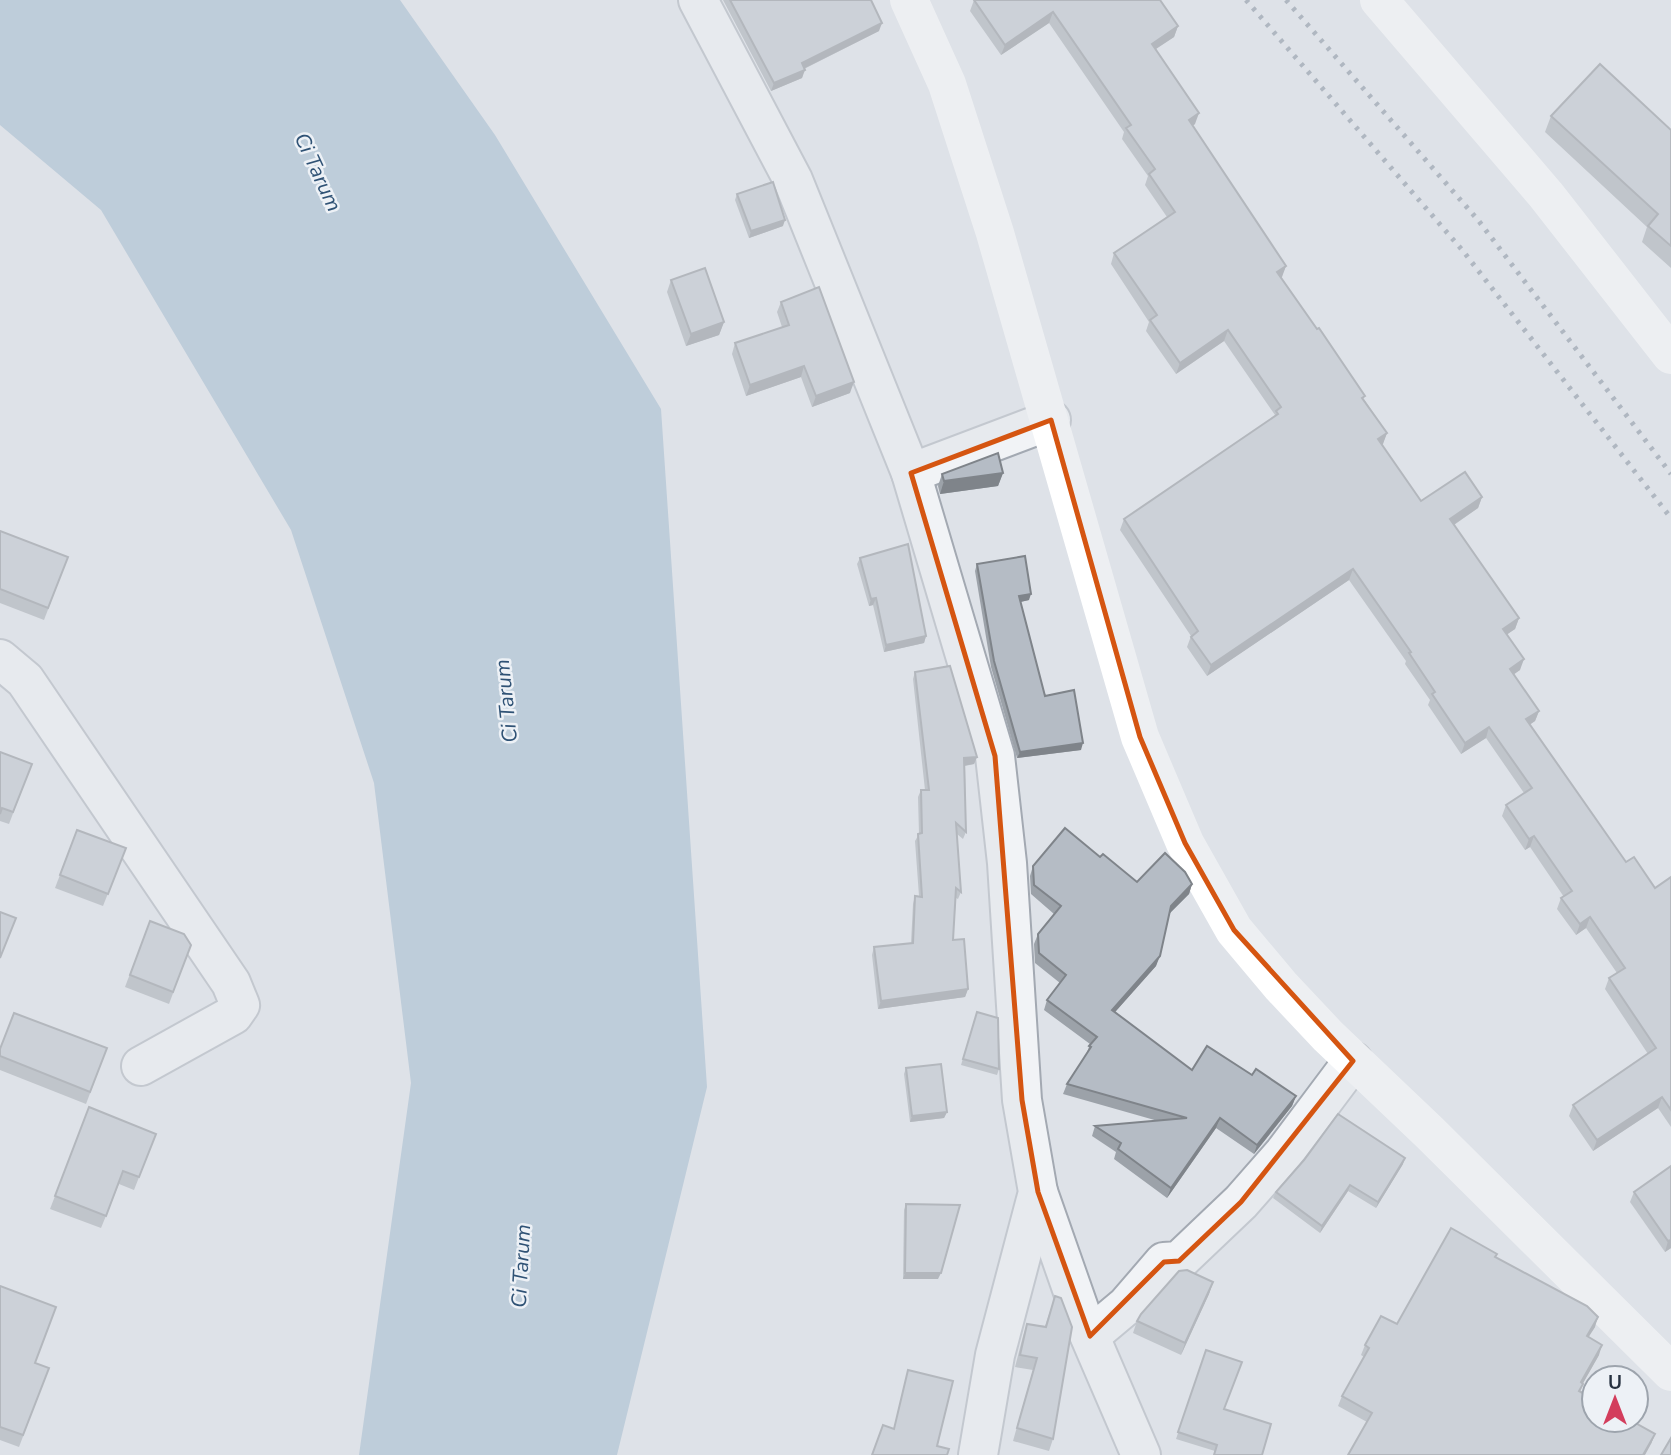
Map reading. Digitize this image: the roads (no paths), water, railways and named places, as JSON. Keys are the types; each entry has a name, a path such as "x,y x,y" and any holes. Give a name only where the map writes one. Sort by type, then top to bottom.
{"main road":[{"path":"909,0 947,84 1051,420 1095,586 1140,737 1185,843 1234,930 1281,986 1671,1372"},
{"path":"1379,0 1546,195 1671,355"}],"street":[{"path":"698,0 793,180 911,473 995,756 1007,863 1022,1100 1038,1192 1090,1336 1141,1455"},
{"path":"911,473 1051,420"},
{"path":"0,659 25,680 231,983 237,996 240,1005 233,1016 141,1066"},
{"path":"1090,1336 1127,1305 1164,1262 1179,1261 1241,1202 1284,1153 1353,1060"},
{"path":"978,1455 995,1355 1038,1192"}],"water":[{"name":"Ci Tarum","path":"0,0 400,0 495,135 661,409 707,1087 617,1455 359,1455 411,1083 374,783 291,530 101,210 0,125"}],"railway":[{"path":"1246,0 1463,251 1671,518"},
{"path":"1286,0 1478,220 1671,474"}]}
